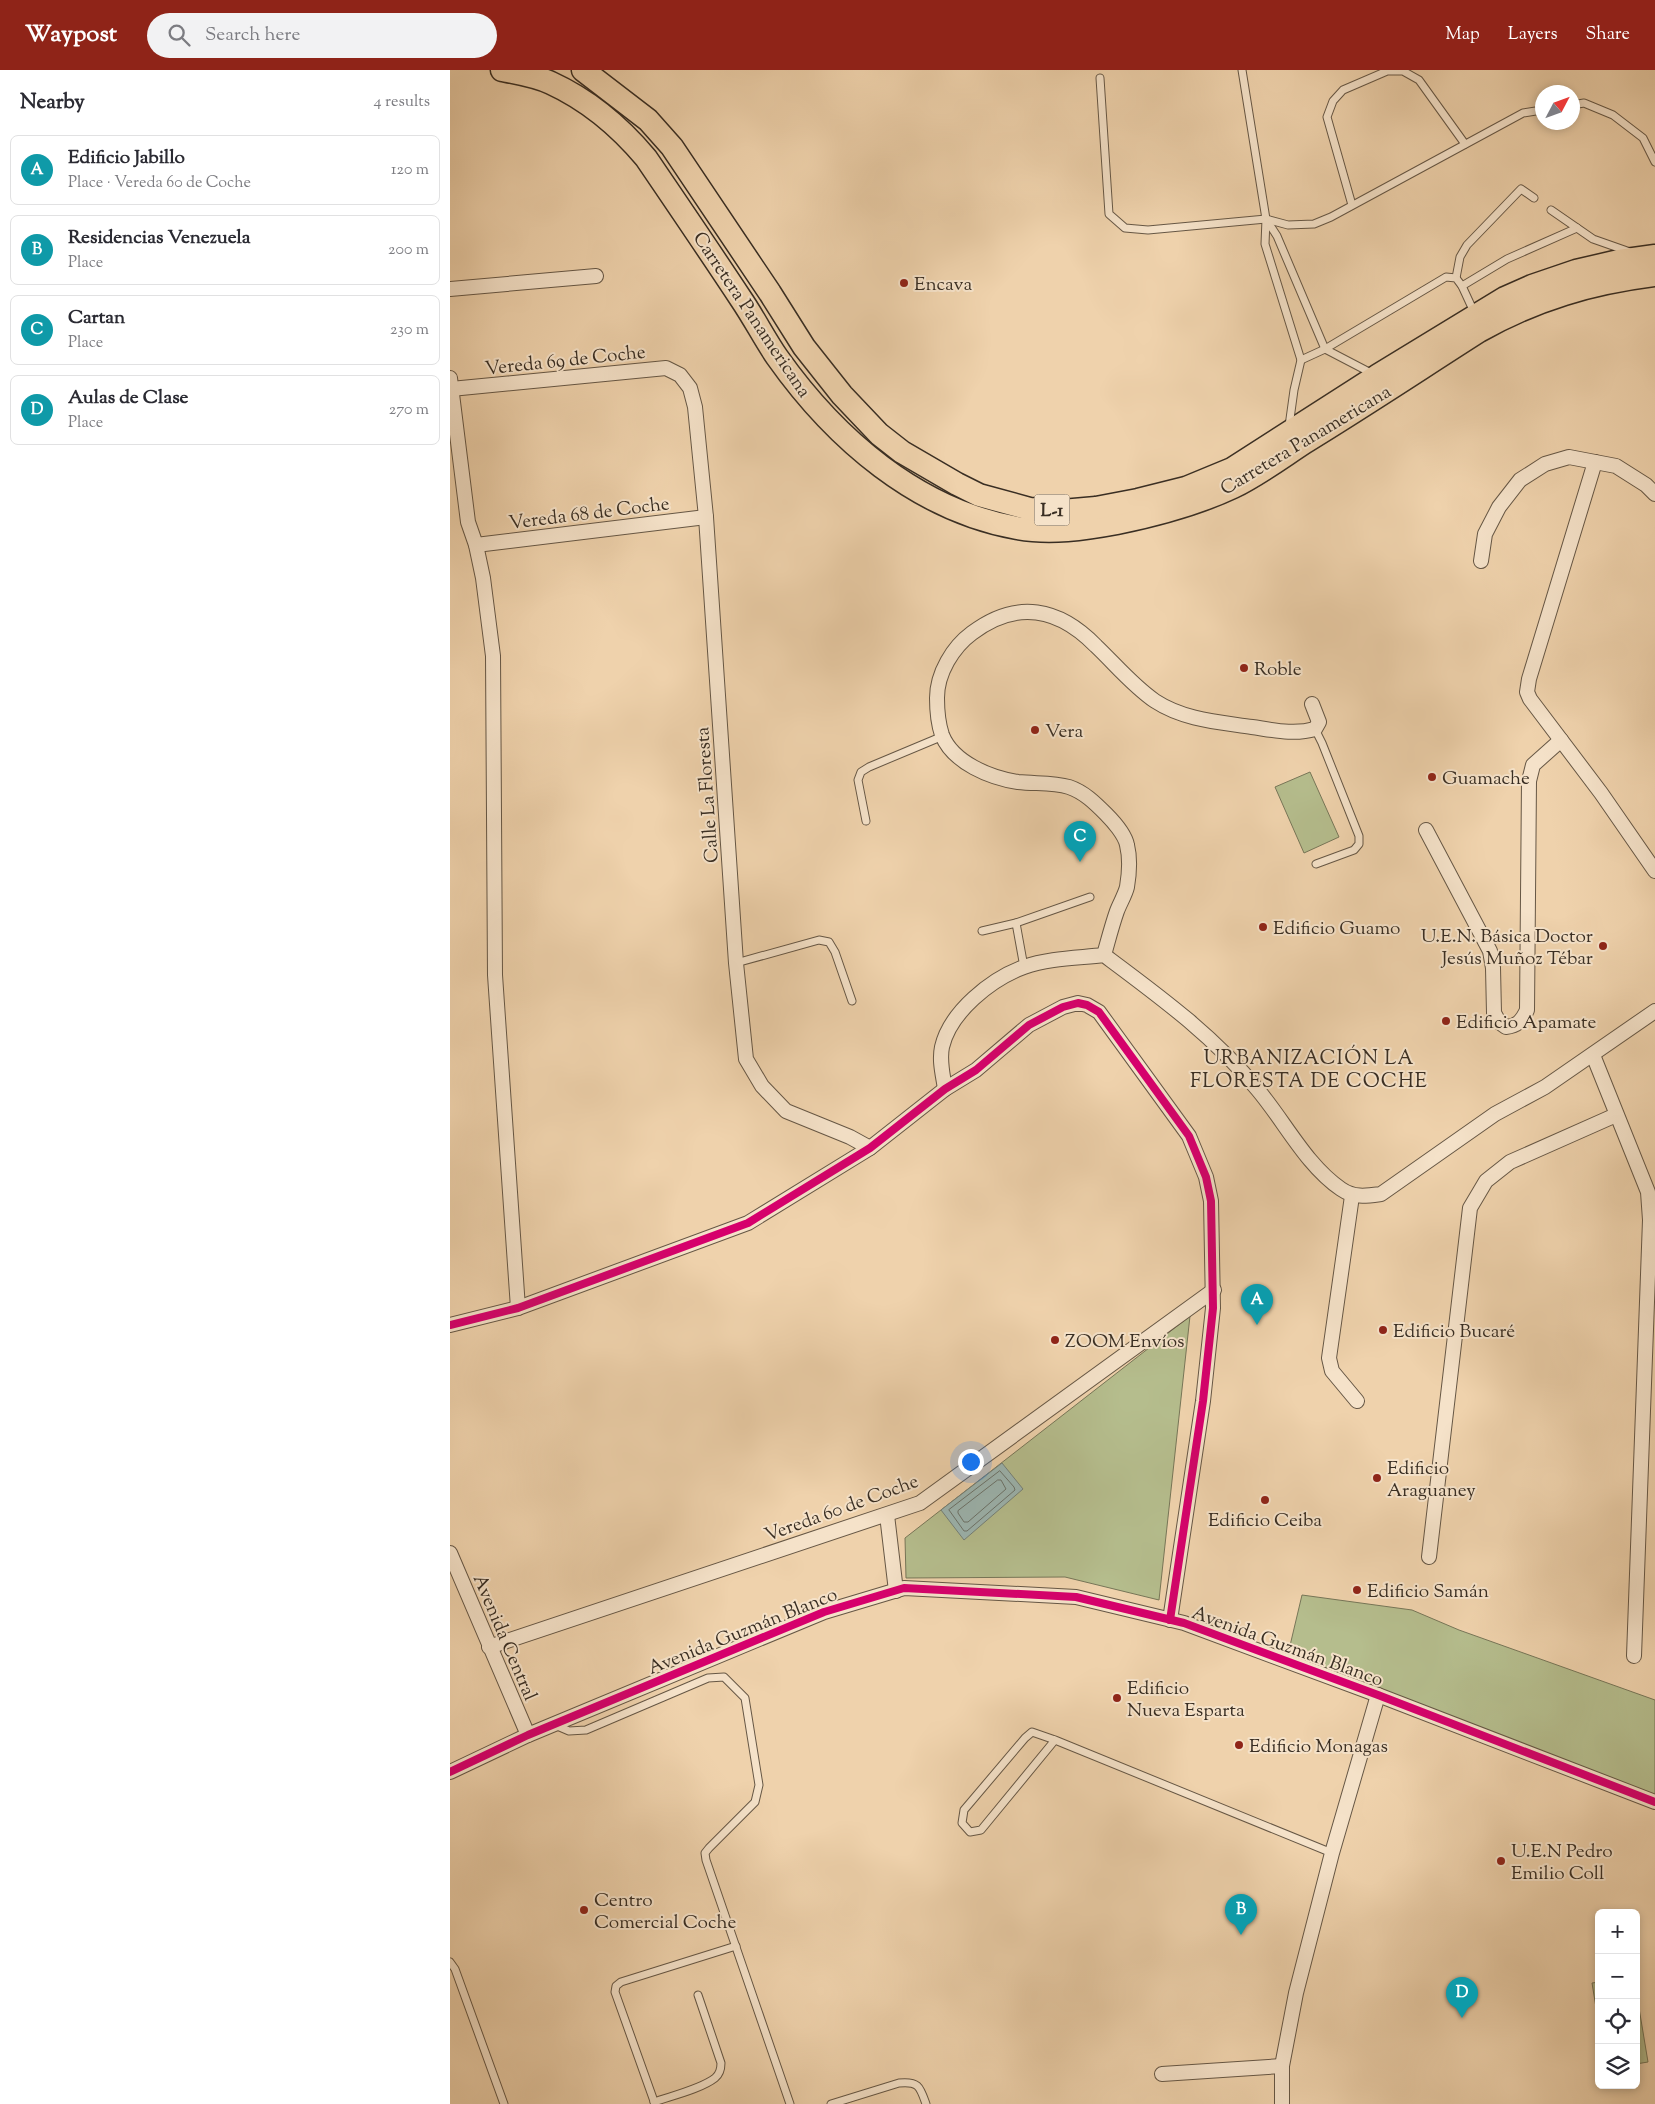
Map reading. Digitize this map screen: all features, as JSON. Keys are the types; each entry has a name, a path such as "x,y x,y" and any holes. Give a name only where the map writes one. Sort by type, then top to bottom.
{"main road":[{"name":"Carretera Panamericana","path":"502,70 549,82 574,94 600,113 631,140 646,158 778,357 817,407 856,447 881,468 939,502 962,513 1019,529 1055,531 1092,528 1185,506 1226,490 1242,482 1479,331 1508,315 1532,304 1575,290 1615,280 1651,263"},
{"name":"Carretera Panamericana","path":"582,70 602,78 648,120 672,147 770,293 804,348 842,395 879,434 902,452 979,495 1030,509 1062,511 1096,508 1186,488 1232,469 1377,376 1505,298 1532,286 1576,271 1619,261 1651,263"}],"street":[{"path":"450,289 596,276"},
{"name":"Vereda 69 de Coche","path":"450,384 666,368 680,375"},
{"name":"Calle La Floresta","path":"680,375 690,388 695,407 706,517 736,963 746,1058 762,1086 786,1110 850,1137 870,1148"},
{"path":"450,384 468,522 476,545 483,578 493,656 495,975 518,1308"},
{"path":"1481,561 1485,534 1499,508 1520,480 1545,464 1569,457 1616,466 1646,485 1655,494"},
{"path":"1595,462 1530,679 1528,692 1530,699 1655,871"},
{"name":"Vereda 68 de Coche","path":"476,545 706,517"},
{"path":"1104,955 1126,888 1128,873 1127,844 1112,820 1091,798 1070,788 1016,782 991,775 972,766 953,752 943,736 937,714 937,692 942,673 964,639 982,626 1003,616 1024,612 1042,612 1060,618 1080,629 1140,689 1155,701 1179,713 1204,720 1284,732 1303,732 1315,729 1318,722 1312,704"},
{"path":"1426,830 1490,951 1493,968 1494,1012 1499,1022 1506,1027 1516,1026 1527,1010 1529,781 1533,765 1561,740"},
{"path":"945,1089 941,1062 943,1046 962,1009 993,984 1024,967 1048,961 1104,955 1175,1008 1221,1048 1258,1090 1316,1167 1340,1188 1352,1196 1381,1194 1495,1114 1545,1087 1655,1011"},
{"path":"450,1325 518,1308 748,1223 870,1148 945,1089 976,1070 1014,1037 1045,1016 1078,1003 1087,1005 1098,1012 1189,1136 1206,1177 1211,1201 1214,1290 1203,1401 1170,1620"},
{"path":"1593,1055 1648,1192 1652,1242 1634,1656"},
{"path":"1429,1557 1470,1208 1486,1181 1510,1162 1616,1115"},
{"path":"1352,1196 1329,1358 1332,1371 1357,1401"},
{"name":"Vereda 60 de Coche","path":"489,1647 920,1503 1214,1290"},
{"path":"886,1515 896,1591"},
{"name":"Avenida Central","path":"450,1553 528,1736"},
{"name":"Avenida Guzmán Blanco","path":"450,1772 528,1736 824,1612 904,1588 1076,1598 1184,1623 1378,1695 1655,1802"},
{"path":"1282,2104 1282,2066 1296,1993 1332,1853 1378,1695"},
{"path":"1162,2074 1282,2066"}],"lane":[{"path":"1242,70 1266,219 1265,244 1301,360 1294,390 1288,434"},
{"path":"1352,205 1327,117 1333,101 1343,90 1387,71 1403,71 1419,80 1465,144"},
{"path":"1100,78 1108,214 1126,228 1148,230 1266,219 1288,225 1314,224 1523,113 1535,111"},
{"path":"1580,104 1584,103 1613,116 1643,138 1655,162"},
{"path":"1456,278 1460,257 1467,245 1521,190 1534,198"},
{"path":"1552,210 1592,239 1651,263"},
{"path":"1266,219 1277,236 1325,349 1377,376"},
{"path":"1462,286 1507,259 1577,228"},
{"path":"1301,360 1325,349 1446,277 1456,278 1462,286 1475,315"},
{"path":"1315,729 1356,828 1359,844 1354,850 1316,864"},
{"path":"866,821 858,780 860,772 943,736"},
{"path":"982,931 1016,923 1090,897"},
{"path":"1016,923 1024,967"},
{"path":"736,963 819,940 829,942 836,952 852,1001"},
{"path":"554,1725 569,1731 586,1730 708,1678 724,1678 745,1698 759,1785 755,1802 706,1853 706,1860 790,2104"},
{"path":"1055,1740 981,1830 970,1832 962,1824 964,1810 1032,1732 1055,1740 1332,1853"},
{"path":"698,1995 721,2063 721,2071 716,2078 655,2103 615,1992 616,1986 622,1982 736,1946"},
{"path":"450,1962 455,1969 504,2104"},
{"path":"831,2104 899,2082 911,2082 920,2088 926,2104"}],"green space":[{"path":"1310,772 1339,837 1304,853 1275,787"},
{"path":"1190,1316 1159,1600 1065,1577 906,1578 905,1538"},
{"path":"1302,1595 1412,1610 1459,1630 1655,1700 1655,1797 1480,1727 1288,1654"},
{"path":"1592,1983 1595,1983 1595,2001"},
{"path":"1640,2014 1648,2062 1640,2063"}],"water":[{"path":"1002,1463 1023,1489 964,1540 941,1510"}],"cycle path":[{"path":"450,1325 518,1308 748,1223 870,1148 945,1089 976,1070 1029,1025 1063,1007 1078,1003 1087,1005 1099,1012 1189,1136 1206,1177 1211,1201 1213,1308 1203,1401 1170,1620"},
{"path":"450,1772 528,1735 824,1612 904,1588 1076,1597 1184,1623 1378,1695 1655,1802"}],"place":[{"name":"Encava","path":"904,283"},
{"name":"Roble","path":"1244,668"},
{"name":"Vera","path":"1035,730"},
{"name":"Guamache","path":"1432,777"},
{"name":"Cartan","path":"1080,862"},
{"name":"Edificio Guamo","path":"1263,927"},
{"name":"U.E.N. Básica Doctor Jesús Muñoz Tébar","path":"1603,946"},
{"name":"Edificio Apamate","path":"1446,1021"},
{"name":"Edificio Jabillo","path":"1257,1325"},
{"name":"Edificio Bucaré","path":"1383,1330"},
{"name":"ZOOM Envíos","path":"1055,1340"},
{"name":"Edificio Araguaney","path":"1377,1478"},
{"name":"Edificio Ceiba","path":"1265,1500"},
{"name":"Edificio Samán","path":"1357,1590"},
{"name":"Edificio Nueva Esparta","path":"1117,1698"},
{"name":"Edificio Monagas","path":"1239,1745"},
{"name":"U.E.N Pedro Emilio Coll","path":"1501,1861"},
{"name":"Centro Comercial Coche","path":"584,1910"},
{"name":"Residencias Venezuela","path":"1241,1935"},
{"name":"Aulas de Clase","path":"1462,2018"}],"district":[{"name":"URBANIZACIÓN LA FLORESTA DE COCHE","path":"1309,1068"}]}
